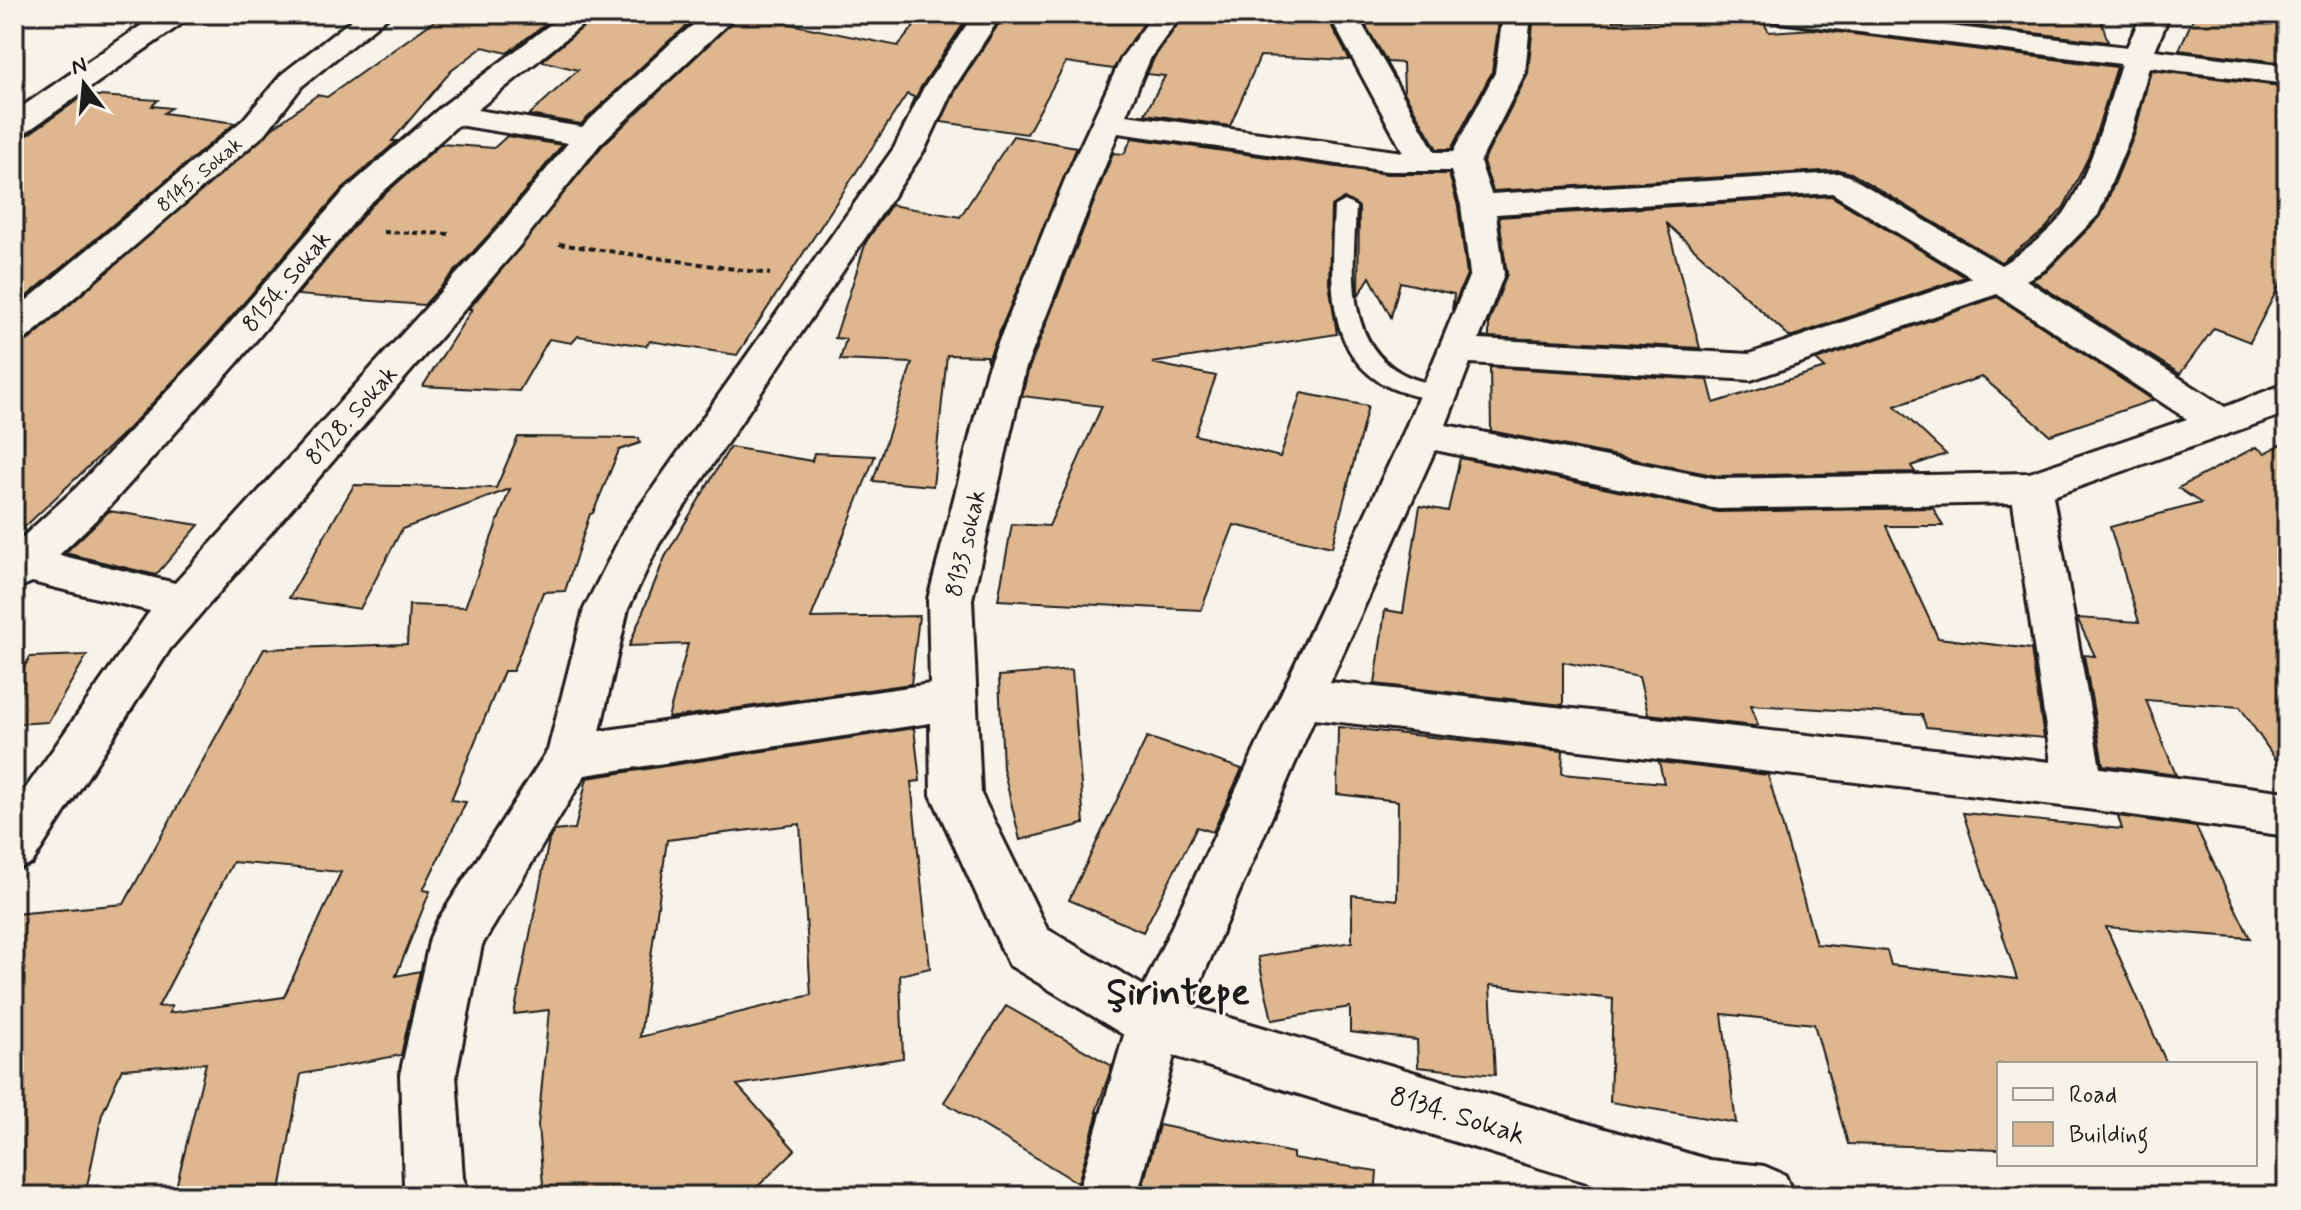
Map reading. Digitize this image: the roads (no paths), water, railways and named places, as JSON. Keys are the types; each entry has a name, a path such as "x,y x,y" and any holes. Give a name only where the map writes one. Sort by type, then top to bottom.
{"street":[{"path":"14,126 177,14"},
{"name":"8145. Sokak","path":"14,330 254,127 292,80 377,14"},
{"name":"8154. Sokak","path":"18,565 91,499 225,353 356,198 451,115 582,14"},
{"name":"8128. Sokak","path":"14,847 154,636 509,237 589,137 683,47 724,14"},
{"path":"424,1192 428,1075 457,938 570,756 606,609 641,537 909,149 938,89 988,14"},
{"name":"8133 sokak","path":"1155,1023 1028,947 956,795 950,599 1006,370 1107,122 1137,57 1168,14"},
{"path":"1107,1196 1155,1023 1300,698 1423,434 1487,274 1478,205 1349,26 1355,14"},
{"path":"1445,162 1510,73 1517,14"},
{"path":"1458,350 1751,367 2001,280 2032,262 2081,215 2116,132 2137,58 2156,14"},
{"path":"1792,15 2287,75"},
{"path":"451,115 589,137"},
{"path":"1107,122 1387,161 1445,162"},
{"path":"1478,205 1838,183 2001,280 2220,422"},
{"path":"1423,434 1718,494 2031,488 2282,401 2287,396"},
{"path":"2031,488 2079,787"},
{"path":"18,565 184,602"},
{"path":"1300,698 2079,787 2287,814"},
{"path":"570,756 954,700"},
{"name":"8134. Sokak","path":"1155,1023 1710,1190 1764,1196"}],"lane":[{"path":"1345,207 1343,314 1354,338 1368,360 1390,377 1440,394"}],"district":[{"name":"Şirintepe","path":"1178,991"}]}
